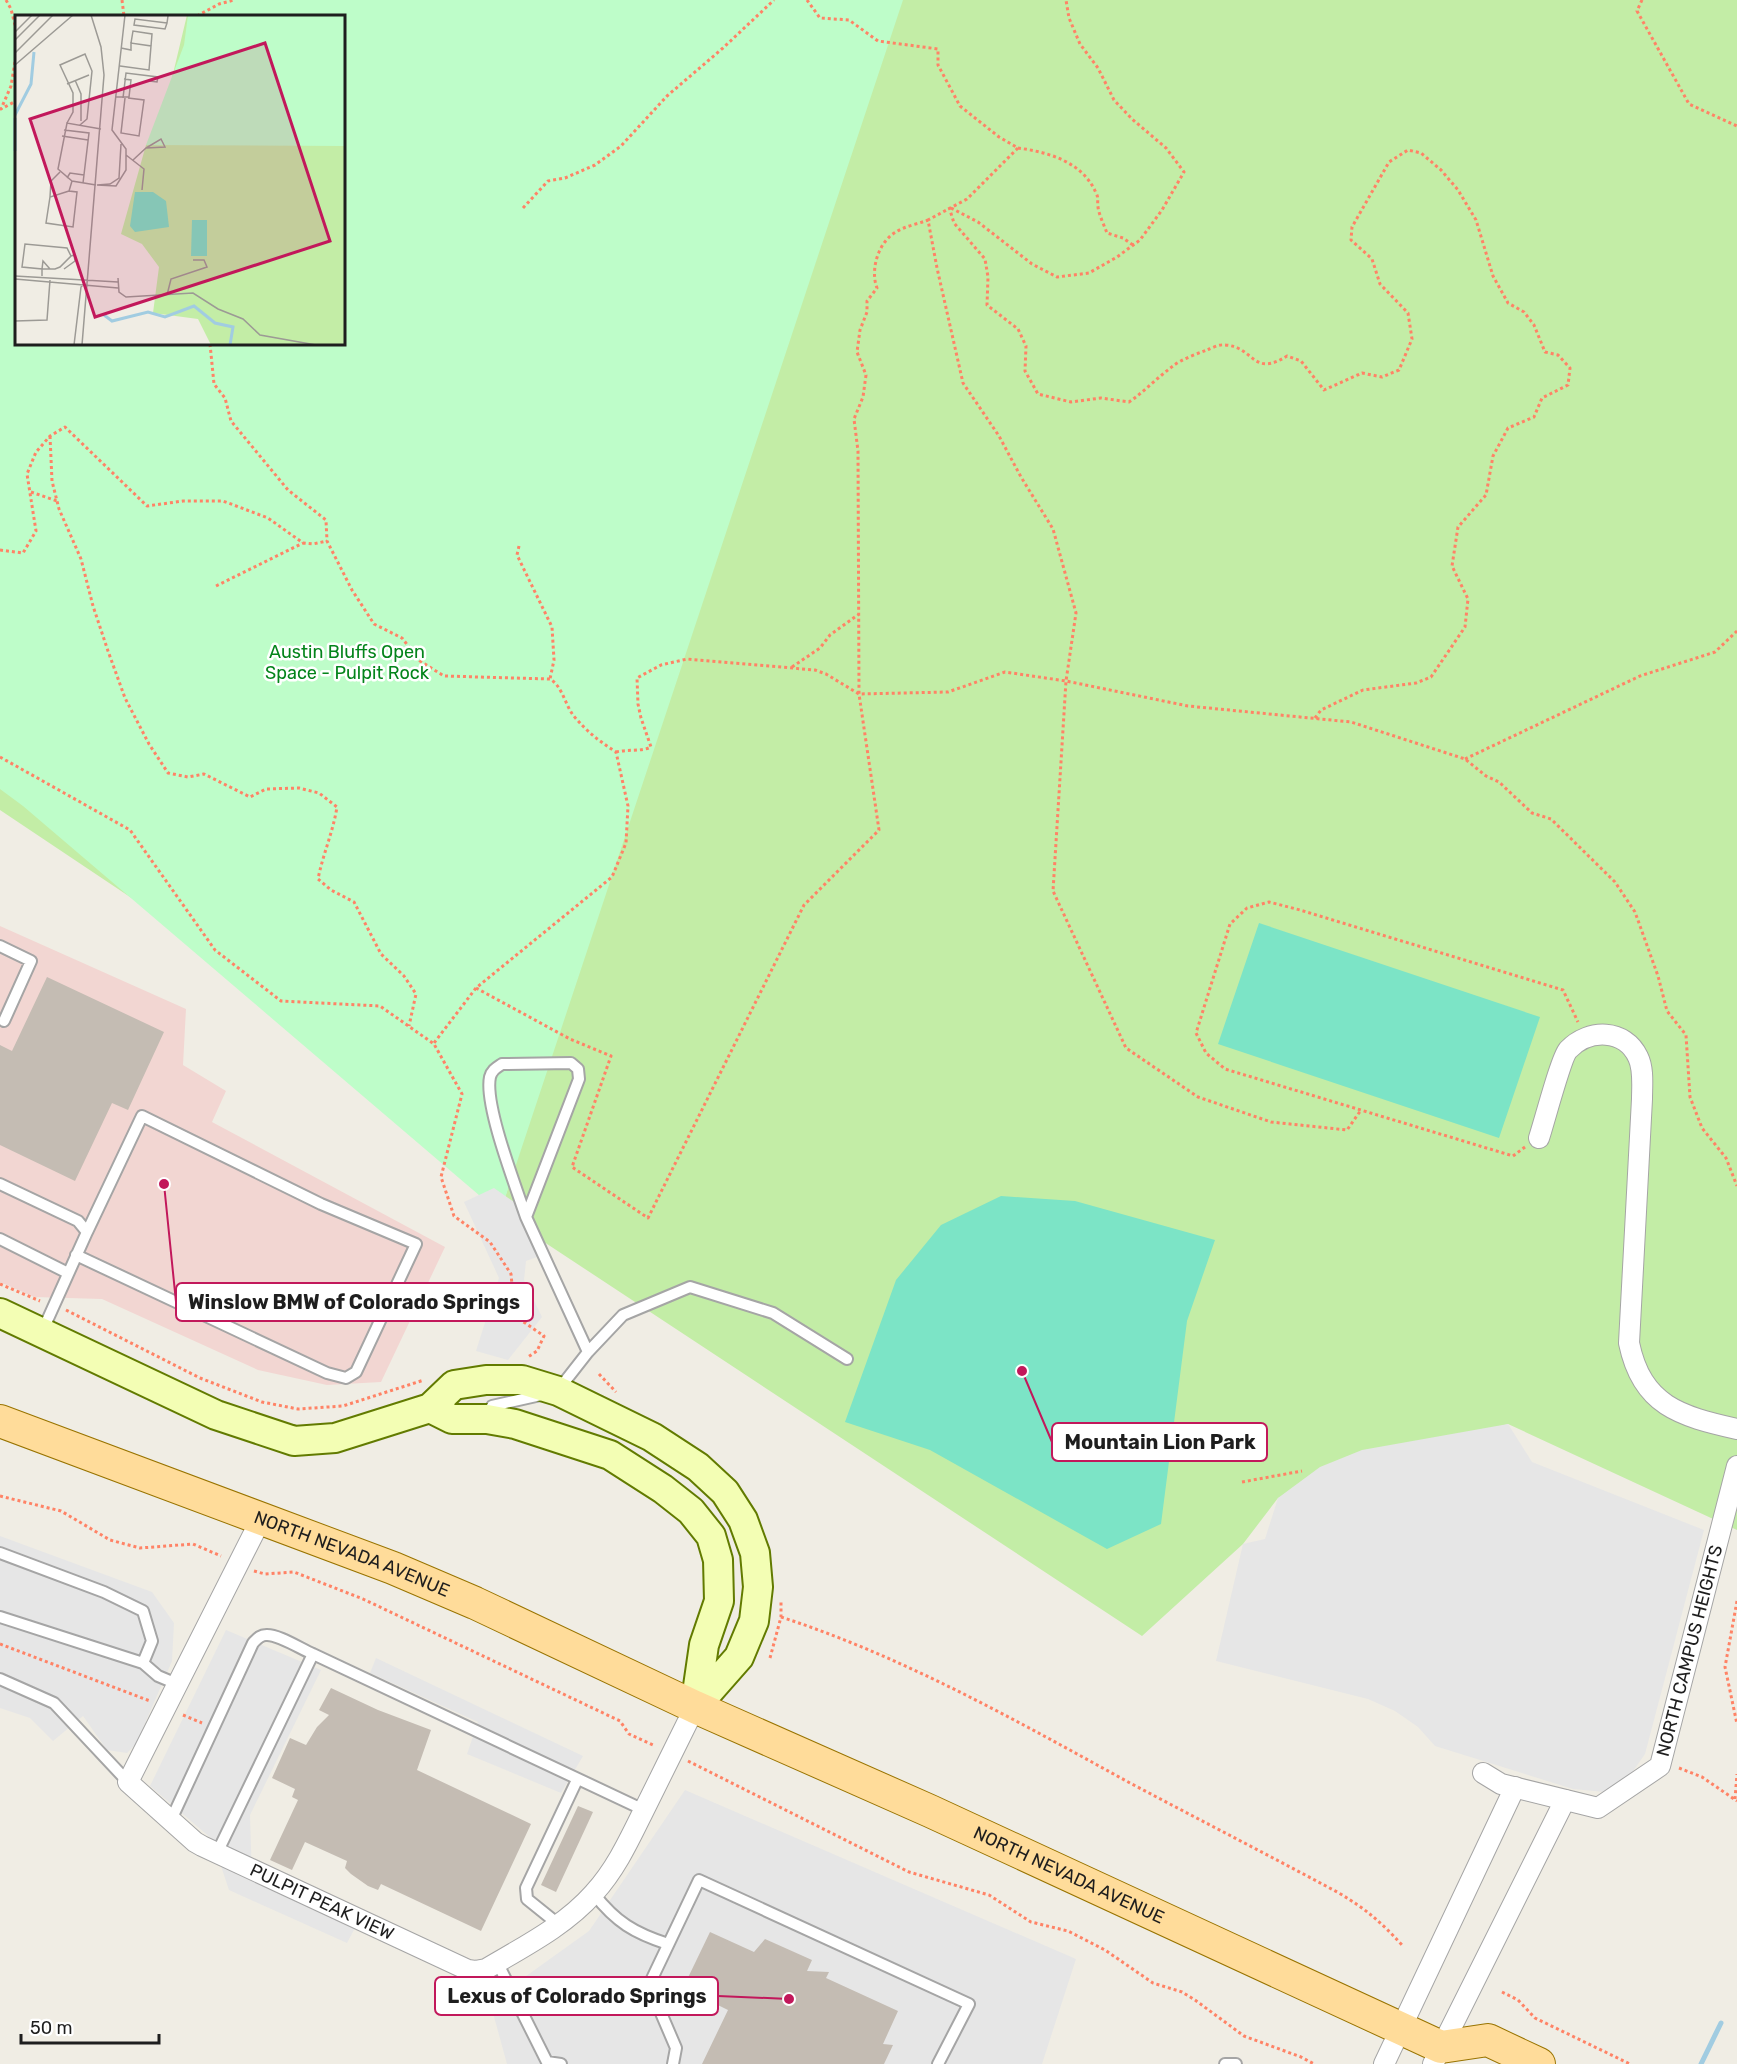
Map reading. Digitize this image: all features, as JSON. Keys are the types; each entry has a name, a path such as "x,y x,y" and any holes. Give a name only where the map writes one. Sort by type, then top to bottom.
{"main road":[{"path":"0,1313 216,1415 294,1441 335,1438 430,1408 454,1385 486,1380 522,1380 558,1391 652,1437 698,1467 725,1492 743,1520 755,1553 758,1587 754,1621 739,1657 695,1707"},
{"path":"430,1408 452,1419 487,1419 515,1424 610,1455 663,1489 691,1511 711,1536 718,1560 719,1601 704,1645 695,1707"},
{"name":"NORTH NEVADA AVENUE","path":"0,1422 393,1568 475,1603 695,1707 940,1816 1400,2028 1441,2058"},
{"path":"1441,2058 1488,2040 1539,2064"}],"street":[{"path":"1539,1138 1567,1051 1579,1041 1605,1034 1618,1037 1629,1045 1639,1058 1642,1099 1629,1343 1633,1360 1640,1377 1651,1392 1665,1404 1686,1415 1737,1429"},
{"name":"NORTH CAMPUS HEIGHTS","path":"1483,1773 1501,1784 1598,1808 1660,1766 1737,1466"},
{"path":"128,1782 261,1519"},
{"name":"PULPIT PEAK VIEW","path":"128,1782 195,1842 468,1970 486,1970 558,1924 594,1894 623,1851 695,1707"},
{"path":"1384,2064 1515,1787"},
{"path":"1441,2058 1565,1800"}],"lane":[{"path":"0,946 31,961 4,1021"},
{"path":"526,1217 579,1079 578,1069 572,1063 502,1064 493,1070 489,1080 493,1114 526,1217 588,1352"},
{"path":"42,1333 76,1255 142,1116 321,1204 416,1244 356,1372 346,1378 327,1372 76,1255"},
{"path":"0,1184 78,1221 87,1232"},
{"path":"0,1239 68,1273"},
{"path":"487,1419 492,1406 558,1391 588,1352 623,1315 690,1287 773,1314 847,1359"},
{"path":"0,1552 104,1592 143,1611 152,1641 143,1663"},
{"path":"0,1617 143,1663 158,1676 177,1684"},
{"path":"171,1820 254,1643 259,1636 265,1634 313,1654 644,1810"},
{"path":"217,1853 313,1654"},
{"path":"0,1679 54,1704 128,1782"},
{"path":"558,1924 527,1899 526,1888 577,1780"},
{"path":"673,2064 676,2048 648,1986 699,1880 969,2004 939,2064"},
{"path":"594,1894 611,1914 631,1930 668,1944"},
{"path":"497,1962 547,2062 561,2064"},
{"path":"1225,2064 1236,2064"}],"path":[{"path":"6,0 15,25"},
{"path":"122,0 124,15"},
{"path":"199,15 219,4 234,0"},
{"path":"524,208 548,181 565,178 595,165 621,146 667,96 774,0"},
{"path":"807,0 820,18 849,20 878,41 938,49 939,65 960,106 999,137 1018,147 1042,151 1058,157 1075,167 1090,181 1098,195 1098,208 1107,233 1123,238 1134,245"},
{"path":"949,207 978,222 1032,264 1057,277 1089,273 1140,240 1162,210 1184,172 1166,148 1114,100 1098,68 1080,44 1069,18 1066,0"},
{"path":"1642,0 1637,11 1689,104 1737,126"},
{"path":"15,62 11,87 1,109 15,102"},
{"path":"648,1218 804,905 879,830 859,694 858,450 854,419 863,397 866,375 857,352 860,330 867,312 867,301 878,288 874,280 876,261 882,245 895,232 928,220 967,199 1018,147"},
{"path":"949,207 954,223 985,259 988,277 987,305 1018,330 1026,346 1025,372 1038,394 1071,402 1101,398 1129,402 1174,365 1223,344 1241,349 1258,363 1274,364 1287,356 1302,360 1324,390 1362,373 1382,376 1398,370 1412,339 1408,313 1380,284 1371,259 1351,240 1352,227 1389,162 1408,150 1421,153 1441,170 1458,190 1476,220 1493,276 1508,303 1524,312 1534,325 1545,352 1558,355 1570,368 1568,386 1542,399 1534,417 1508,428 1493,456 1486,495 1458,527 1452,566 1468,599 1465,627 1431,677 1416,683 1363,690 1321,710 1315,718"},
{"path":"928,220 963,383 999,435 1021,477 1053,529 1076,614 1066,681 1053,891 1126,1048 1198,1097 1271,1122 1347,1130 1361,1110"},
{"path":"210,345 214,384 225,398 231,421 288,490 326,520 327,541 352,590 374,624 402,638 420,661 444,676 550,679 555,682 572,713 592,737 616,752 646,750 651,747 638,704 637,678 661,665 687,658 815,670 859,694 948,692 1005,672 1066,681 1188,706 1351,722 1465,759 1486,776 1499,782 1532,813 1551,819 1615,882 1635,912 1658,976 1666,1011 1686,1035 1690,1097 1702,1128 1726,1158 1737,1186"},
{"path":"0,550 23,552 36,531 27,474 36,452 50,436 65,427 147,506 183,501 224,501 268,518 303,543 313,544 327,541"},
{"path":"50,436 52,481 58,509 81,559 93,606 125,698 149,744 168,773 188,777 204,774 250,797 266,789 299,788 319,793 337,807 334,829 323,857 318,879 331,891 354,902 381,954 404,976 416,994 409,1026"},
{"path":"31,492 57,501"},
{"path":"216,586 303,543"},
{"path":"519,546 516,555 552,627 554,660 550,679"},
{"path":"790,668 820,648 830,635 860,614"},
{"path":"1465,759 1640,676 1715,651 1737,632"},
{"path":"434,1044 476,988 612,877 626,843 628,806 616,752"},
{"path":"0,757 130,830 215,950 281,1001 380,1006 434,1044 462,1094 441,1177 454,1216 490,1242 511,1274 515,1316 544,1336"},
{"path":"1539,1138 1513,1156 1225,1069 1206,1053 1196,1033 1230,924 1247,908 1269,902 1563,990 1578,1021 1579,1041"},
{"path":"1242,1482 1302,1471"},
{"path":"0,1496 61,1511 110,1540 140,1548 193,1544 248,1570 265,1574 294,1572 363,1599 620,1721 629,1734 641,1739"},
{"path":"1737,1601 1725,1667 1737,1724"},
{"path":"781,1617 821,1630 893,1660 1026,1726 1340,1893 1368,1910 1402,1945"},
{"path":"0,1644 156,1703"},
{"path":"176,1712 214,1728"},
{"path":"1672,1765 1702,1777 1736,1800"},
{"path":"712,1772 909,1872 989,1895 1031,1922 1068,1931 1105,1950 1153,1983 1182,1992 1196,2000 1244,2036 1314,2064"},
{"path":"1736,1800 1737,1774"},
{"path":"1502,1992 1518,2000 1535,2018 1630,2064"}],"shaded area":[{"path":"0,926 186,1009 183,1065 226,1091 212,1122 445,1247 381,1382 327,1385 258,1370 102,1299 34,1297 0,1282"},
{"path":"494,1188 524,1209 537,1228 537,1257 526,1261 524,1280 542,1317 508,1360 476,1351 499,1278 464,1202"},
{"path":"1508,1424 1532,1462 1704,1530 1645,1754 1631,1774 1605,1792 1573,1789 1435,1746 1418,1727 1395,1711 1368,1699 1216,1661 1243,1544 1265,1539 1278,1498 1320,1467 1362,1450"},
{"path":"0,1536 152,1592 174,1623 172,1661 136,1744 127,1753 107,1750 83,1716 53,1741 30,1718 0,1708"},
{"path":"226,1630 321,1670 250,1815 252,1880 356,1926 347,1943 229,1890 212,1839 150,1786"},
{"path":"376,1658 583,1756 561,1793 467,1754 478,1722 370,1673"},
{"path":"685,1790 1076,1959 1042,2064 507,2064 490,2002 589,1931"}],"green space":[{"path":"0,0 1737,0 1737,1530 1508,1424 1278,1498 1243,1544 1142,1636 500,1213 528,1125 359,1050 0,810"},
{"name":"Austin Bluffs Open Space - Pulpit Rock","path":"0,0 903,0 500,1213 23,806 0,789"},
{"path":"1259,923 1540,1017 1499,1138 1218,1044"},
{"path":"1001,1196 1075,1201 1215,1240 1187,1321 1161,1524 1107,1549 930,1450 845,1422 896,1280 941,1225"}],"building":[{"path":"47,977 164,1032 128,1110 112,1103 75,1181 0,1145 0,1045 12,1051"},
{"path":"331,1688 378,1710 431,1730 417,1770 531,1824 481,1931 381,1884 378,1890 368,1886 345,1868 347,1861 305,1842 292,1870 270,1860 298,1800 292,1797 295,1789 272,1778 290,1738 306,1745 317,1727 329,1715 319,1710"},
{"path":"578,1806 593,1812 556,1892 541,1885"},
{"path":"710,1932 754,1952 765,1939 812,1960 807,1971 829,1972 826,1978 898,2011 883,2044 893,2045 884,2064 702,2064 728,2010 683,1988"}],"waterway":[{"path":"1701,2064 1721,2023"}],"place":[{"name":"Winslow BMW of Colorado Springs","path":"164,1184"},
{"name":"Mountain Lion Park","path":"1022,1371"},
{"name":"Lexus of Colorado Springs","path":"789,1999"}]}
